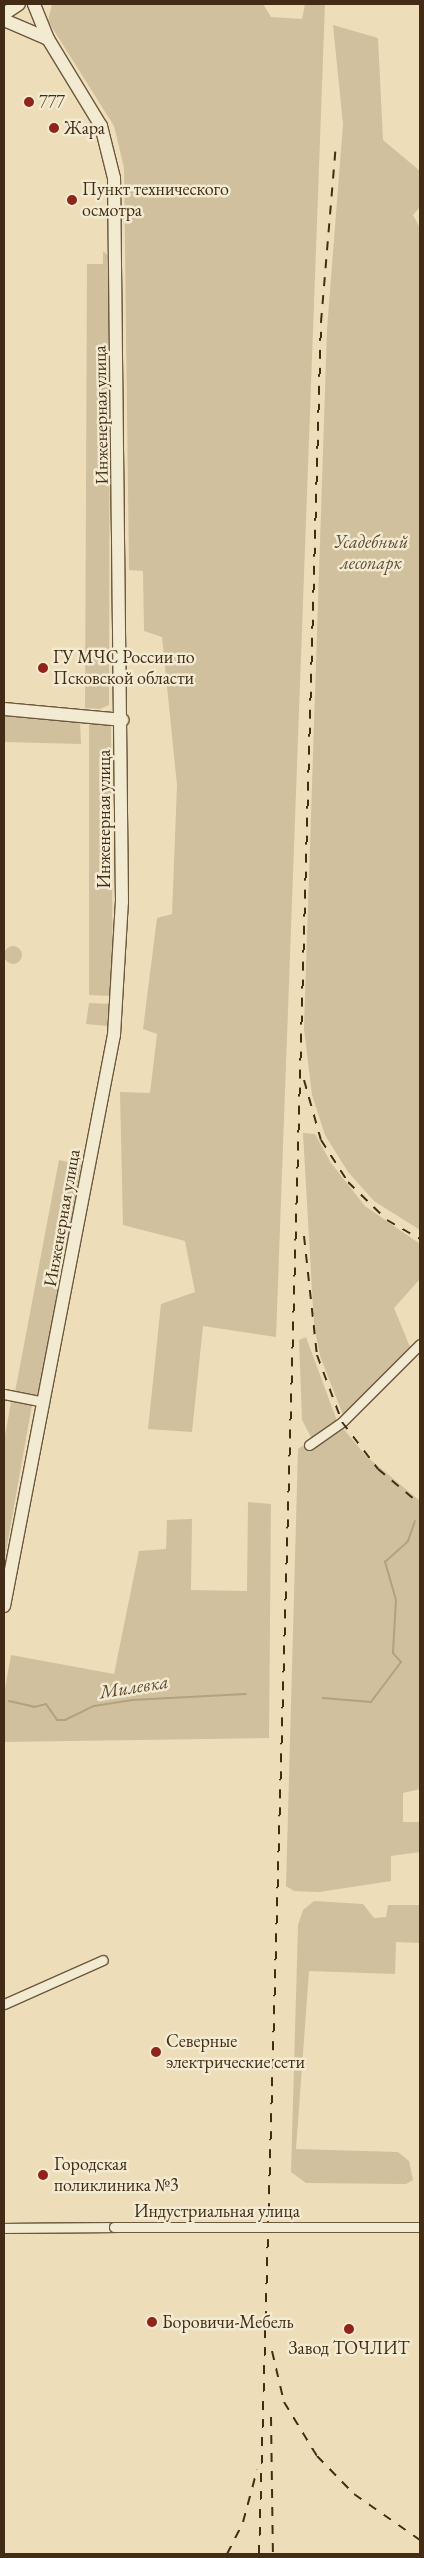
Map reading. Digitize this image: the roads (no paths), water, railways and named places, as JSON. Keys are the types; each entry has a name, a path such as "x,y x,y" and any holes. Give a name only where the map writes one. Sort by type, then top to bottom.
{"main road":[{"path":"4,14 19,4"},
{"name":"Инженерная улица","path":"4,1606 118,1009 122,720 114,178 101,126 48,39 34,4"},
{"path":"4,20 48,39"},
{"path":"4,709 122,720"}],"street":[{"path":"309,1445 342,1422 420,1344"},
{"path":"4,1394 44,1402"},
{"path":"4,2004 103,1960"},
{"name":"Индустриальная улица","path":"7,2229 420,2227"}],"waterway":[{"name":"Милевка","path":"323,1698 371,1702 401,1662 393,1653 396,1600 385,1562 408,1541 415,1521"},
{"name":"Милевка","path":"9,1701 34,1707 46,1704 57,1720 65,1720 94,1706 131,1700 246,1694"}],"railway":[{"path":"259,2554 321,322 336,143"},
{"path":"304,1080 321,1140 348,1182 387,1220 420,1239"},
{"path":"304,1236 317,1355 342,1422 378,1469 420,1504"},
{"path":"272,2351 284,2402 317,2456 354,2494 420,2540"},
{"path":"271,2417 273,2554"},
{"path":"227,2554 243,2522 257,2470"}],"place":[{"name":"777","path":"29,102"},
{"name":"Жара","path":"54,128"},
{"name":"Пункт технического осмотра","path":"72,200"},
{"name":"ГУ МЧС России по Псковской области","path":"43,668"},
{"name":"Северные электрические сети","path":"156,2052"},
{"name":"Городская поликлиника №3","path":"43,2175"},
{"name":"Боровичи-Мебель","path":"152,2322"},
{"name":"Завод ТОЧЛИТ","path":"349,2329"}],"park label":[{"name":"Усадебный лесопарк","path":"371,553"}]}
